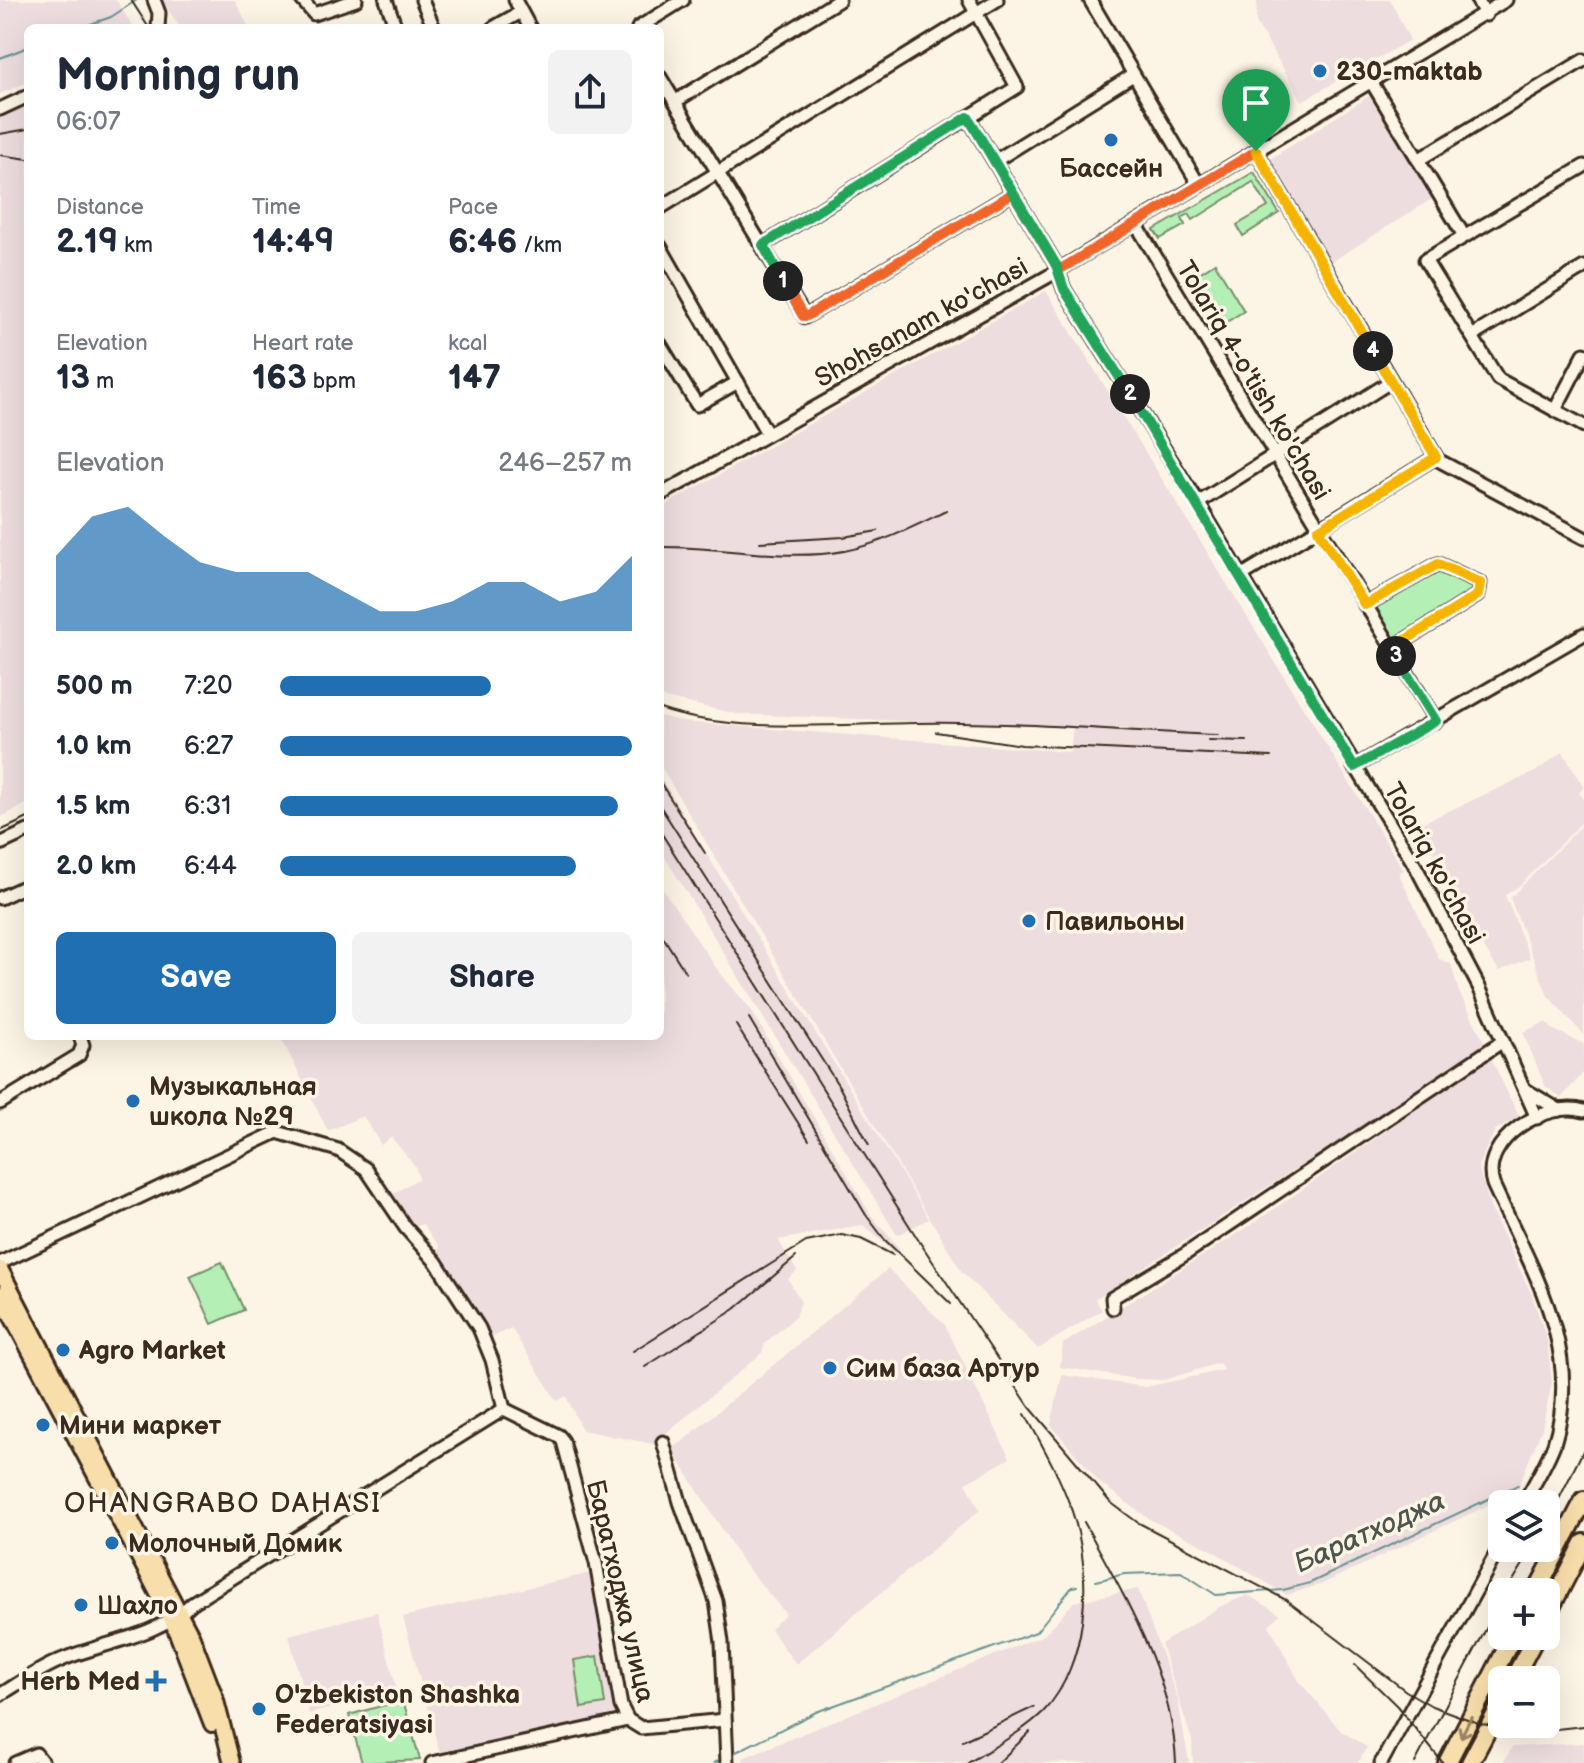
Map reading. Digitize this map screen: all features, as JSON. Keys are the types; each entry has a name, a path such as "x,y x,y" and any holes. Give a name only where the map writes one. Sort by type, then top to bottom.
{"highway":[{"path":"1543,1578 1584,1500"},
{"path":"1560,1590 1584,1543"},
{"path":"1447,1763 1506,1650"},
{"path":"1470,1763 1488,1728"}],"main road":[{"path":"0,1266 123,1519"},
{"path":"0,1294 208,1676 232,1763"},
{"path":"176,1617 205,1698 223,1763"}],"street":[{"path":"154,0 159,13 158,24"},
{"path":"302,0 314,14 356,0"},
{"path":"386,0 395,24"},
{"path":"422,0 432,24"},
{"path":"644,24 683,0"},
{"path":"676,101 839,0"},
{"path":"763,245 1018,86 969,0"},
{"path":"664,206 997,0"},
{"path":"1090,0 1199,185"},
{"path":"1477,0 1486,15"},
{"name":"Shohsanam ko'chasi","path":"664,493 1059,270 1486,15 1506,0"},
{"path":"497,24 519,4 528,24"},
{"path":"1418,160 1584,60"},
{"path":"995,161 1133,75"},
{"path":"664,83 805,317 1013,193"},
{"path":"1372,83 1464,236"},
{"path":"0,109 24,98"},
{"name":"Tolariq ko'chasi","path":"968,117 1059,270 1064,289 1198,503 1417,869 1503,1041 1537,1118"},
{"path":"1256,151 1436,457 1584,538"},
{"path":"1584,166 1425,260 1500,380 1584,426"},
{"name":"Tolariq 4-o'tish ko'chasi","path":"1136,224 1272,454 1436,721"},
{"path":"664,253 767,433"},
{"path":"1472,336 1584,267"},
{"path":"664,351 697,405 738,382"},
{"path":"1555,410 1584,354"},
{"path":"1198,503 1390,382"},
{"path":"1241,576 1436,457"},
{"path":"1365,605 1438,564 1480,583 1478,595 1391,649"},
{"path":"1354,767 1584,634"},
{"path":"0,844 24,833"},
{"path":"0,898 24,887"},
{"path":"0,1103 79,1055 83,1045 81,1040"},
{"path":"1113,1308 1112,1298 1184,1255 1503,1041"},
{"path":"1524,1087 1542,1103 1559,1110 1584,1111"},
{"path":"1531,1490 1548,1458 1560,1426 1566,1358 1553,1314 1493,1184 1489,1166 1504,1139 1537,1118 1559,1110"},
{"path":"0,1266 277,1132 338,1150 366,1169 405,1227 436,1262 479,1328 492,1360 504,1409 192,1603 176,1617 51,1665 0,1695"},
{"name":"Баратходжа улица","path":"504,1409 559,1436 563,1441 596,1563 621,1706 628,1720 641,1728 725,1720"},
{"path":"663,1442 680,1502 716,1601 727,1763"},
{"path":"1381,1763 1492,1562"},
{"path":"432,1763 628,1720"},
{"path":"15,1763 40,1758"}],"shaded area":[{"path":"0,0 116,0 131,24 24,24 24,84 0,94"},
{"path":"161,0 235,0 247,24 178,24"},
{"name":"230-maktab","path":"1257,0 1390,0 1410,40 1302,101 1256,22"},
{"path":"1369,96 1432,199 1331,262 1270,159"},
{"path":"24,107 24,805 0,818 0,118"},
{"path":"1046,291 1404,871 1400,871 1400,876 1439,959 1451,964 1459,992 1486,1045 1095,1299 1102,1310 1038,1349 962,1272 664,772 664,717 683,722 1070,752 1073,728 737,714 664,698 664,506"},
{"path":"1563,752 1584,787 1579,793 1584,799 1584,820 1519,886 1505,895 1530,958 1499,971 1455,903 1422,823 1535,772"},
{"path":"664,784 929,1219 897,1235 664,856"},
{"path":"1584,823 1584,1035 1548,996 1510,898"},
{"path":"664,891 717,969 751,1010 871,1215 900,1249 895,1253 863,1225 778,1240 797,1271 788,1279 801,1302 795,1317 765,1343 762,1353 653,1444 582,1430 566,1396 557,1401 511,1328 491,1338 437,1250 440,1248 423,1224 413,1227 393,1194 419,1178 415,1166 391,1137 381,1145 363,1116 328,1131 282,1040 664,1040"},
{"path":"1546,1022 1552,1029 1584,1044 1584,1072 1561,1098 1545,1086 1523,1032"},
{"path":"1491,1058 1519,1117 1495,1130 1478,1166 1490,1207 1532,1295 1547,1340 1552,1382 1542,1429 1517,1490 1488,1490 1488,1505 1322,1584 1287,1595 1210,1549 1149,1519 1100,1483 1051,1425 1062,1375 1146,1387 1224,1370 1219,1363 1164,1380 1135,1379 1060,1367 1063,1344 1248,1227"},
{"path":"888,1269 945,1325 1010,1458 966,1483 980,1510 796,1664 770,1629 786,1614 744,1564 672,1450"},
{"path":"591,1573 616,1715 440,1754 403,1617"},
{"path":"1138,1589 1178,1700 1189,1763 745,1763 743,1758 1044,1635 1074,1602"},
{"path":"1248,1595 1280,1614 1269,1625 1299,1681 1341,1731 1367,1747 1358,1763 1193,1763 1192,1740 1161,1644 1221,1606"},
{"path":"377,1612 397,1691 309,1714 289,1635"},
{"path":"1584,1743 1584,1763 1503,1763 1512,1747"}],"green space":[{"path":"1254,172 1279,213 1243,236 1237,225 1268,207 1253,182 1193,220 1189,214 1182,218 1185,225 1160,239 1154,230"},
{"path":"1215,263 1244,311 1217,328 1188,280"},
{"path":"1434,571 1471,586 1476,593 1393,643 1372,605"},
{"path":"222,1262 244,1310 212,1324 190,1276"},
{"path":"598,1656 605,1704 581,1708 574,1660"},
{"path":"403,1700 420,1760 362,1763 349,1715"}],"waterway":[{"path":"91,24 111,17 137,0"},
{"path":"0,58 24,49"},
{"name":"Баратходжа","path":"1096,1581 1124,1574 1181,1572 1216,1595 1283,1590 1310,1583 1518,1485"},
{"name":"Баратходжа","path":"732,1754 816,1712 1036,1632 1072,1587 1077,1586"},
{"name":"Баратходжа","path":"714,1763 722,1759"}],"railway":[{"path":"131,0 146,24"},
{"path":"0,134 24,130"},
{"path":"0,155 24,158"},
{"path":"664,547 821,554 870,544 946,511"},
{"path":"760,542 843,537 878,531"},
{"path":"664,710 688,717 752,725 990,723 1218,735"},
{"path":"936,732 1022,745 1271,757"},
{"path":"1208,740 1247,741"},
{"path":"664,788 705,853"},
{"path":"664,812 840,1088 869,1145"},
{"path":"0,831 24,820"},
{"path":"664,837 919,1241 1029,1406 1110,1502 1137,1522 1286,1600 1406,1691 1432,1706 1481,1724 1509,1728 1538,1731 1584,1726"},
{"path":"664,938 686,973"},
{"path":"749,1018 866,1215 885,1240 951,1304"},
{"path":"736,1025 809,1140"},
{"path":"633,1351 806,1242 842,1235 861,1239 893,1255"},
{"path":"645,1367 735,1309 796,1257"},
{"path":"968,1763 1036,1719 1052,1702 1074,1658 1082,1622 1083,1564 1073,1513 1025,1414"},
{"path":"1560,1497 1584,1449"},
{"path":"1084,1522 1130,1609 1156,1669 1173,1731 1176,1763"},
{"path":"1515,1578 1524,1562"},
{"path":"1415,1763 1488,1625"},
{"path":"1355,1665 1397,1706 1443,1763"},
{"path":"962,1741 1034,1707"},
{"path":"998,1763 1030,1732"}],"place":[{"name":"230-maktab","path":"1320,71"},
{"name":"Бассейн","path":"1111,140"},
{"name":"Павильоны","path":"1029,921"},
{"name":"Музыкальная школа №29","path":"133,1101"},
{"name":"Agro Market","path":"63,1350"},
{"name":"Сим база Артур","path":"830,1368"},
{"name":"Мини маркет","path":"43,1425"},
{"name":"Молочный Домик","path":"112,1543"},
{"name":"Шахло","path":"81,1605"},
{"name":"Herb Med","path":"156,1681"},
{"name":"O'zbekiston Shashka Federatsiyasi","path":"259,1709"}],"district":[{"name":"OHANGRABO DAHASI","path":"223,1502"}],"route":[{"path":"1256,151 1059,270 1013,193 805,317 763,245 968,117 1059,270 1064,289 1198,503 1354,767 1436,721 1391,649 1478,595 1482,588 1480,583 1438,564 1365,605 1318,530 1436,457 1256,151"}]}
